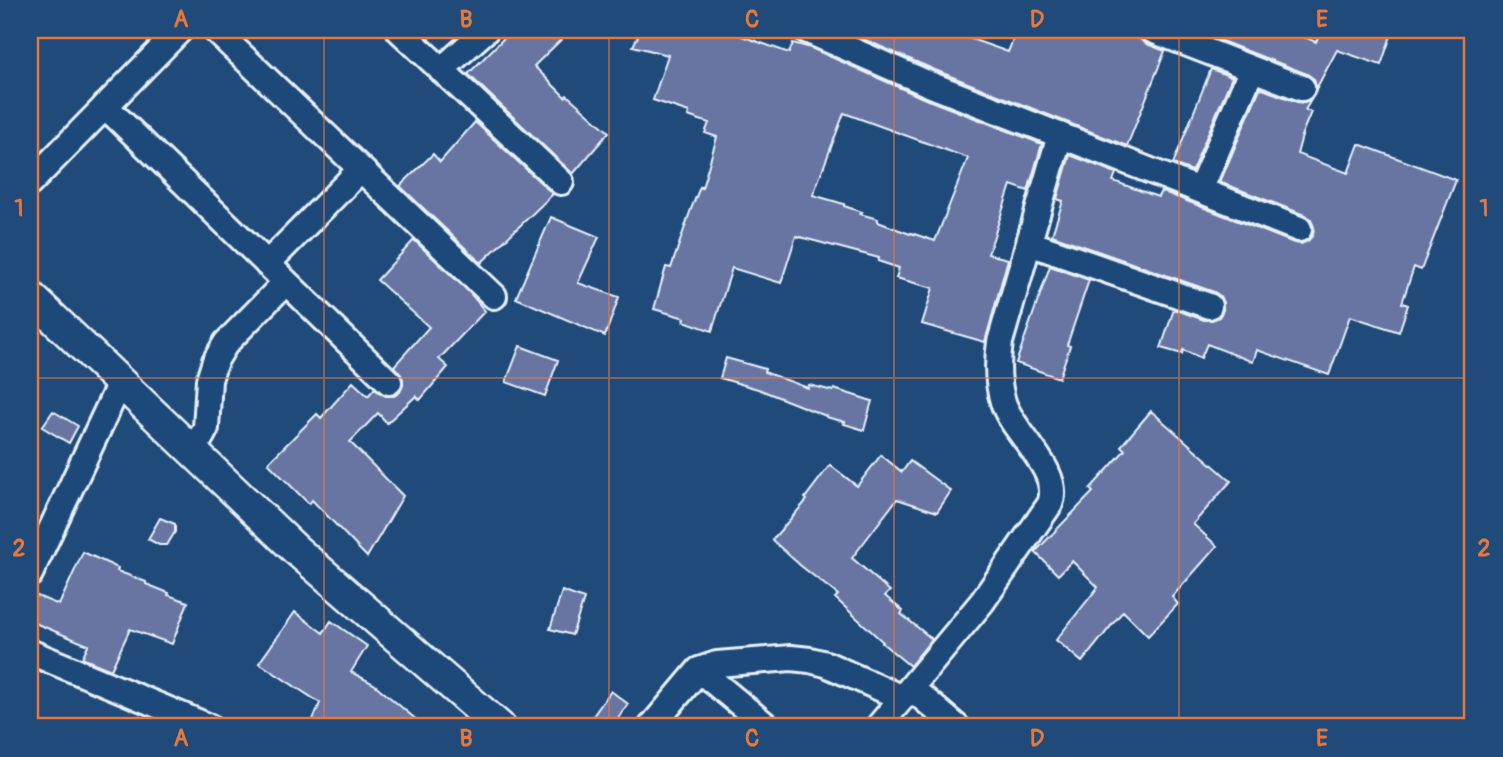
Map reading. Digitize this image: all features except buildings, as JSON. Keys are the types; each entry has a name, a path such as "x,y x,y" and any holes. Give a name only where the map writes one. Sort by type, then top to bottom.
{"street":[{"path":"30,183 180,30"},
{"path":"215,30 494,296"},
{"path":"399,30 561,182"},
{"path":"442,70 486,30"},
{"path":"806,30 929,84 1299,229"},
{"path":"1152,30 1302,88"},
{"path":"1200,190 1252,69"},
{"path":"105,106 389,382"},
{"path":"878,727 982,602 1053,496 1051,479 1003,403 998,359 1000,342 1060,135"},
{"path":"267,264 361,169"},
{"path":"1029,243 1209,306"},
{"path":"193,452 206,428 209,380 215,361 226,343 286,282"},
{"path":"30,296 295,549 500,727"},
{"path":"30,574 120,383"},
{"path":"30,652 210,727"},
{"path":"651,727 699,670 717,664 792,658 826,664 906,693 957,727"},
{"path":"699,670 768,727"}]}
